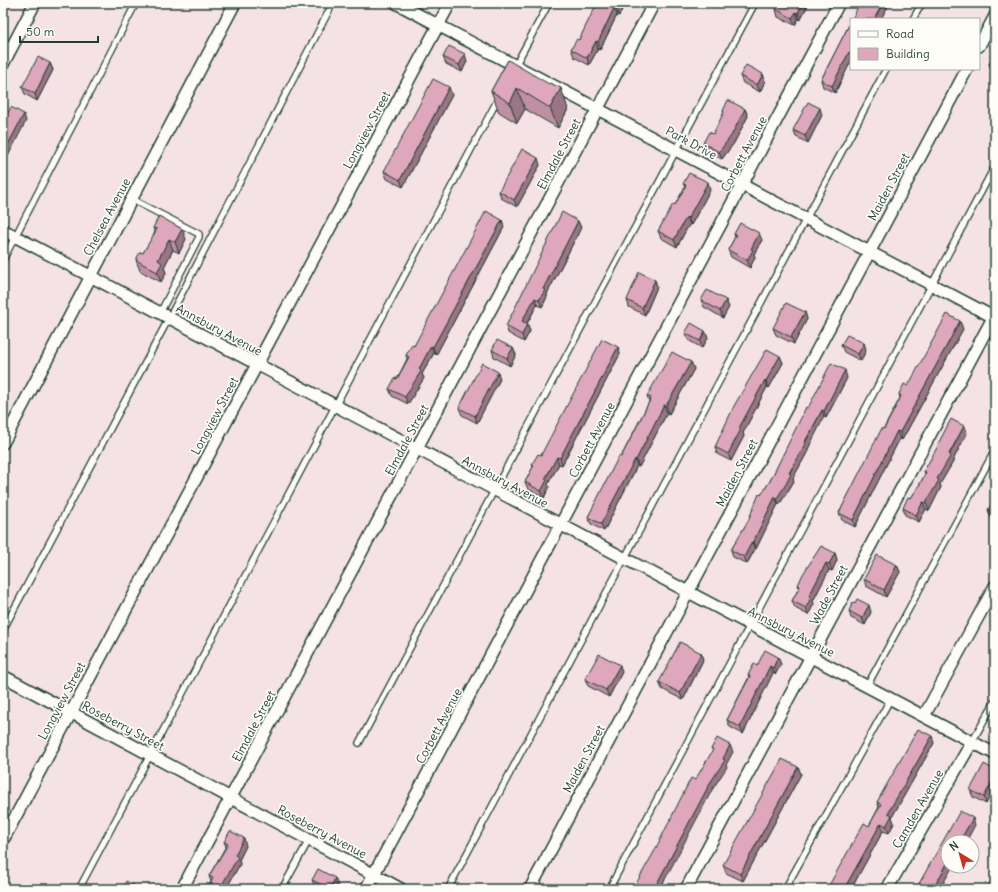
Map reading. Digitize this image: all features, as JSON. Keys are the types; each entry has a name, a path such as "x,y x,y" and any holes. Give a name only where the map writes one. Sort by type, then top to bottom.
{"street":[{"path":"3,64 35,3"},
{"name":"Chelsea Avenue","path":"3,443 235,3"},
{"name":"Park Drive","path":"396,3 438,25 513,69 597,109 994,317"},
{"name":"Longview Street","path":"3,840 450,3"},
{"name":"Elmdale Street","path":"182,889 654,3"},
{"name":"Corbett Avenue","path":"366,889 839,3"},
{"path":"980,44 995,16"},
{"name":"Maiden Street","path":"530,889 966,70"},
{"name":"Annsbury Avenue","path":"3,230 416,450 995,754"},
{"name":"Wade Street","path":"686,889 994,317"},
{"path":"924,716 995,586"},
{"name":"Roseberry Street","path":"3,676 230,798"},
{"name":"Camden Avenue","path":"887,889 972,742"},
{"name":"Roseberry Avenue","path":"230,798 401,889"}],"lane":[{"path":"3,260 136,3"},
{"path":"3,630 164,315 332,3"},
{"path":"513,69 549,3"},
{"path":"359,743 755,3"},
{"path":"914,18 922,3"},
{"path":"448,889 625,560 805,218 885,70"},
{"path":"79,889 149,755 336,407 500,94"},
{"path":"609,889 751,626 995,166"},
{"path":"131,200 199,234 200,237 164,315"},
{"path":"867,686 995,450"},
{"path":"785,889 890,698"},
{"path":"972,742 995,701"},
{"path":"282,889 309,840"},
{"path":"991,889 995,882"}],"building":[{"path":"599,3 619,3 616,9 614,8 598,42 596,41 587,58 571,49 577,39 579,40 595,7 596,8"},
{"path":"779,3 803,3 798,13 796,12 792,18 776,9"},
{"path":"860,3 883,3 875,18 852,18"},
{"path":"850,23 850,52 832,86 821,80"},
{"path":"449,46 465,54 459,65 443,57"},
{"path":"995,48 995,67 989,64 993,58 991,57"},
{"path":"38,57 50,63 35,94 22,87"},
{"path":"508,60 549,84 550,83 561,88 550,108 517,88 510,103 491,91"},
{"path":"746,65 763,74 757,85 740,76"},
{"path":"433,79 449,87 400,180 384,171"},
{"path":"728,100 745,109 731,136 719,152 703,143 709,132 713,134"},
{"path":"808,102 820,108 805,136 793,130"},
{"path":"11,107 24,114 3,154 3,122"},
{"path":"522,149 538,158 514,200 499,191"},
{"path":"689,173 708,182 674,240 658,231 673,204 675,205 686,185 683,184"},
{"path":"486,211 502,220 433,347 431,346 419,369 421,371 405,397 389,389 395,378 397,379 409,357 406,355 412,345 414,346"},
{"path":"562,212 578,221 543,289 545,290 539,300 535,298 522,321 527,324 522,335 506,326"},
{"path":"159,216 182,229 175,242 169,239 158,260 162,263 157,272 136,260 140,252 143,253 157,229 153,228"},
{"path":"740,223 759,233 751,249 753,250 747,260 728,250 736,235 734,234"},
{"path":"639,272 655,280 642,308 627,300"},
{"path":"707,290 726,300 720,311 701,300"},
{"path":"786,303 805,312 791,337 773,328"},
{"path":"947,314 960,321 900,432 897,431 853,520 839,513 882,428 884,429 894,410 901,396 899,394 904,384 908,386"},
{"path":"691,323 705,331 700,341 685,333"},
{"path":"847,335 864,343 858,354 841,345"},
{"path":"602,339 618,347 560,458 557,457 545,479 547,480 541,491 525,482 534,465 532,464 538,454 541,455"},
{"path":"497,340 513,348 507,358 492,350"},
{"path":"767,349 780,356 739,428 741,429 728,454 715,447 734,406"},
{"path":"672,352 691,362 666,406 664,405 601,524 588,517 619,456 621,457 632,436 651,398 647,396"},
{"path":"482,363 498,372 475,416 459,408"},
{"path":"831,363 845,370 824,411 822,410 804,443 806,444 789,473 791,474 786,484 777,498 775,497 744,557 731,550 748,521 759,494 761,495 770,481 806,407 808,408"},
{"path":"951,419 964,426 949,454 951,455 937,479 939,480 926,503 923,502 916,515 903,508 908,497 911,498 919,486 926,472 924,471"},
{"path":"995,498 995,514 988,510"},
{"path":"821,546 835,553 829,564 826,563 809,596 811,597 806,608 792,601 800,586 798,585 803,574"},
{"path":"877,555 897,565 884,590 864,579"},
{"path":"857,599 869,605 862,618 849,611 853,602 855,603"},
{"path":"680,642 701,653 680,693 659,682"},
{"path":"765,650 778,657 773,668 770,666 740,727 727,720 750,676 748,675 754,664 757,666"},
{"path":"599,654 620,665 606,690 585,679"},
{"path":"918,729 932,736 888,813 892,815 886,826 881,823 844,889 827,889 864,823 869,826 881,804 877,802"},
{"path":"717,738 730,745 723,759 725,760 710,783 654,889 633,889 654,852 691,778 695,780 713,750 711,749"},
{"path":"782,759 798,767 740,874 723,865"},
{"path":"984,764 995,770 995,776 984,797 970,790"},
{"path":"960,811 973,818 964,834 947,834"},
{"path":"230,831 244,838 235,855 238,857 220,888 222,889 208,889 213,878 209,876 228,844 224,842"},
{"path":"940,846 940,874 941,874 933,889 916,889"},
{"path":"318,869 335,878 330,889 312,880"},
{"path":"126,881 141,889 123,889"}]}
